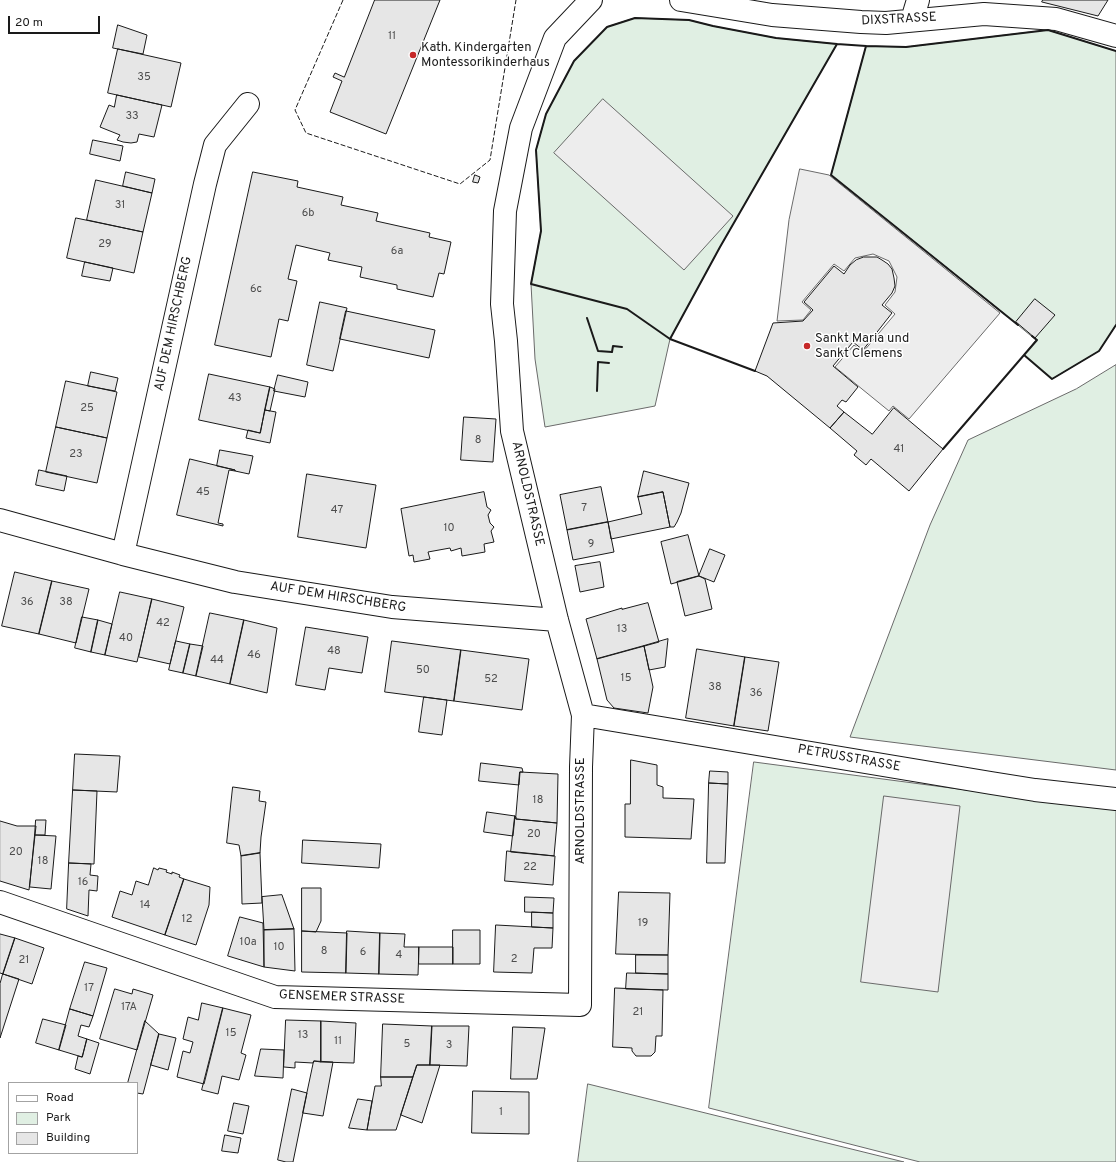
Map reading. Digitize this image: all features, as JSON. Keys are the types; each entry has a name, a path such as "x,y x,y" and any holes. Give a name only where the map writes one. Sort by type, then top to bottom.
{"street":[{"name":"ARNOLDSTRASSE","path":"580,1005 581,775 583,715 557,620 512,432 502,304 505,211 521,128 555,38 591,0"},
{"name":"DIXSTRASSE","path":"681,0 772,15 861,22 886,23 915,10 1056,19 1116,36"},
{"name":"AUF DEM HIRSCHBERG","path":"123,554 215,145 248,104"},
{"name":"AUF DEM HIRSCHBERG","path":"0,520 123,554 235,582 392,607 557,620"},
{"name":"PETRUSSTRASSE","path":"583,715 1035,790 1116,799"},
{"name":"GENSEMER STRASSE","path":"0,902 275,997 580,1005"}],"green space":[{"path":"635,18 689,20 776,38 837,44 720,247 670,339 655,406 545,427 535,359 531,284 541,231 536,150 546,114 574,61 607,27"},
{"path":"1048,30 1116,51 1116,325 1099,351 1052,379 1024,355 1036,340 831,175 866,46 906,47"},
{"path":"1116,365 1116,770 850,737 930,525 968,440 1076,389"},
{"path":"754,762 1116,808 1116,1162 920,1162 709,1108"},
{"path":"588,1084 904,1162 578,1162"}],"shaded area":[{"path":"603,99 733,216 684,270 554,153"},
{"path":"800,169 829,175 1000,313 909,419 893,406 889,411 835,367 854,345 863,352 895,314 885,305 895,292 897,277 889,261 873,254 855,258 844,271 834,264 802,302 811,310 803,320 777,321 789,220"},
{"path":"884,796 960,806 938,992 861,982"}],"building":[{"path":"375,0 440,0 386,134 330,112 342,81 333,77 335,73 344,77"},
{"path":"1043,0 1108,0 1098,16 1042,2"},
{"path":"118,25 147,35 143,54 113,48"},
{"path":"118,49 181,63 171,107 108,93"},
{"path":"117,95 162,105 154,137 139,134 137,142 123,142 117,140 120,135 100,127 109,105 114,107"},
{"path":"93,140 123,146 120,161 90,154"},
{"path":"126,172 155,179 152,193 123,186"},
{"path":"253,172 298,181 297,187 343,197 341,205 378,213 376,221 430,233 429,237 451,242 444,274 439,273 433,297 397,289 397,285 360,277 362,267 328,260 330,253 296,245 288,279 297,281 288,321 279,319 271,357 215,345"},
{"path":"475,175 480,177 478,183 473,182"},
{"path":"96,180 152,193 143,232 87,220"},
{"path":"76,218 143,232 134,273 67,258"},
{"name":"Sankt Maria und Sankt Clemens","path":"864,257 877,257 888,264 892,269 895,286 892,293 882,305 892,313 863,350 853,342 833,366 858,387 846,402 842,400 837,406 844,412 830,428 767,376 755,371 773,323 803,321 813,310 804,302 834,266 844,274 850,265 856,260"},
{"path":"85,262 113,268 110,281 82,276"},
{"path":"1035,299 1055,315 1035,338 1016,322"},
{"path":"320,302 347,308 333,371 307,365"},
{"path":"346,311 435,330 429,358 340,339"},
{"path":"91,372 118,378 115,391 88,386"},
{"path":"209,374 270,387 260,433 199,420"},
{"path":"278,375 308,382 305,397 274,391"},
{"path":"66,381 117,392 107,438 56,427"},
{"path":"270,387 275,389 270,411 265,410"},
{"path":"894,408 943,449 909,491 871,459 866,465 854,455 857,451 830,428 844,412 872,434"},
{"path":"265,410 276,412 270,443 246,438 248,430 260,433"},
{"path":"464,417 496,419 493,462 461,460"},
{"path":"56,427 107,438 97,483 46,472"},
{"path":"220,450 253,456 249,474 217,466"},
{"path":"190,459 235,470 229,470 218,523 223,524 223,526 177,515"},
{"path":"39,470 67,476 64,491 36,485"},
{"path":"644,471 689,483 681,513 674,527 670,527 663,492 638,497"},
{"path":"307,474 376,485 366,548 298,537"},
{"path":"601,487 608,522 567,530 560,495"},
{"path":"484,492 487,507 491,510 488,515 490,523 494,527 491,531 494,542 484,544 485,552 462,556 461,548 451,551 450,548 428,552 430,559 414,562 413,555 409,556 401,509"},
{"path":"663,492 670,527 611,539 608,522 642,514 638,497"},
{"path":"608,522 614,552 573,560 567,530"},
{"path":"688,535 699,576 671,584 661,542"},
{"path":"710,549 725,555 714,582 699,576"},
{"path":"600,562 604,587 580,592 575,566"},
{"path":"15,572 52,581 39,634 2,626"},
{"path":"699,576 705,579 712,609 685,616 677,582"},
{"path":"52,581 89,589 76,643 39,634"},
{"path":"120,592 152,599 137,662 105,655"},
{"path":"152,599 184,607 170,664 139,657"},
{"path":"648,603 659,642 597,659 586,619 622,608"},
{"path":"210,613 244,620 230,684 196,676"},
{"path":"82,617 98,620 91,652 75,648"},
{"path":"98,620 112,624 105,655 91,652"},
{"path":"244,620 277,628 267,693 230,684"},
{"path":"306,627 368,637 362,673 329,668 325,690 296,685"},
{"path":"668,639 665,667 649,670 644,646"},
{"path":"176,641 190,644 183,673 169,670"},
{"path":"392,641 461,650 454,701 385,692"},
{"path":"190,644 203,646 196,676 183,673"},
{"path":"644,646 653,687 648,713 614,708 607,700 597,659"},
{"path":"697,649 745,657 734,726 686,718"},
{"path":"461,650 529,659 522,710 454,701"},
{"path":"745,657 779,662 768,731 734,726"},
{"path":"424,697 447,700 442,735 419,732"},
{"path":"75,754 120,756 117,792 73,790"},
{"path":"631,760 657,765 657,785 663,787 663,798 694,799 691,839 625,837 625,804 630,804"},
{"path":"481,763 522,768 523,772 520,772 519,785 479,781"},
{"path":"710,771 728,772 728,784 709,783"},
{"path":"520,772 558,774 557,823 516,819"},
{"path":"709,783 728,784 725,863 707,863"},
{"path":"233,787 260,791 259,801 266,802 260,853 241,856 239,845 227,843"},
{"path":"73,790 97,791 94,864 69,863"},
{"path":"487,812 515,816 513,836 484,832"},
{"path":"515,816 516,819 557,823 554,856 511,852"},
{"path":"36,820 46,820 45,835 35,835"},
{"path":"0,821 17,826 36,826 29,890 0,881"},
{"path":"35,835 56,836 51,889 30,887"},
{"path":"303,840 381,844 379,868 302,863"},
{"path":"507,851 555,856 553,885 505,881"},
{"path":"260,853 262,903 242,904 241,856"},
{"path":"69,863 91,864 90,875 98,876 97,891 89,890 88,916 67,909"},
{"path":"154,868 158,870 159,868 167,870 166,872 172,874 172,872 180,875 179,877 184,879 165,935 112,917 120,891 132,895 136,881 148,885"},
{"path":"184,879 210,887 209,905 196,945 165,935"},
{"path":"302,888 321,888 321,921 316,932 302,931"},
{"path":"619,892 670,893 668,955 616,954"},
{"path":"282,895 294,929 264,930 262,897"},
{"path":"525,897 554,898 553,913 525,912"},
{"path":"532,912 553,913 553,928 532,927"},
{"path":"240,917 263,923 264,967 228,956"},
{"path":"496,925 553,928 552,948 534,948 532,973 494,972"},
{"path":"294,929 295,971 264,967 264,930"},
{"path":"453,930 480,930 480,964 453,964"},
{"path":"302,931 347,933 346,973 302,972"},
{"path":"347,931 380,933 379,974 346,973"},
{"path":"380,933 405,934 404,947 419,947 418,975 379,974"},
{"path":"0,934 15,938 3,974 0,973"},
{"path":"15,938 44,948 32,984 3,974"},
{"path":"419,947 453,947 453,964 419,964"},
{"path":"636,955 668,955 668,974 636,973"},
{"path":"85,962 107,968 93,1016 70,1009"},
{"path":"627,973 668,974 668,990 626,989"},
{"path":"3,974 19,979 0,1038 0,984"},
{"path":"615,988 663,990 662,1036 656,1036 655,1052 651,1056 636,1056 632,1051 632,1048 613,1047"},
{"path":"115,989 132,994 133,989 153,995 137,1050 100,1039"},
{"path":"202,1003 223,1008 204,1084 177,1077 183,1051 190,1053 193,1042 183,1039 188,1017 198,1020"},
{"path":"223,1008 251,1015 241,1053 246,1055 239,1080 222,1076 218,1094 202,1090"},
{"path":"70,1009 93,1016 89,1027 81,1025 78,1036 87,1039 82,1057 59,1050"},
{"path":"43,1019 66,1025 59,1050 36,1043"},
{"path":"286,1020 321,1021 321,1062 295,1062 295,1068 284,1067"},
{"path":"145,1021 159,1034 143,1094 138,1093 138,1082 128,1082"},
{"path":"321,1021 356,1023 354,1063 321,1062"},
{"path":"383,1024 432,1026 430,1065 417,1065 413,1077 381,1077"},
{"path":"432,1026 469,1026 467,1066 430,1065"},
{"path":"513,1027 545,1028 537,1079 511,1079"},
{"path":"159,1034 176,1038 168,1070 151,1065"},
{"path":"87,1039 99,1043 90,1074 75,1069 78,1056 82,1057"},
{"path":"261,1049 284,1050 283,1078 255,1076"},
{"path":"314,1061 333,1062 323,1116 303,1113"},
{"path":"417,1065 440,1065 422,1123 401,1115"},
{"path":"381,1077 413,1077 396,1130 367,1130 375,1086 381,1086"},
{"path":"292,1089 307,1093 293,1162 286,1162 278,1160"},
{"path":"473,1091 529,1092 529,1134 472,1133"},
{"path":"358,1099 372,1101 367,1130 349,1128"},
{"path":"234,1103 249,1106 243,1134 228,1131"},
{"path":"225,1135 241,1138 238,1153 222,1151"}],"fence":[{"path":"343,0 295,110 306,133 460,184 490,160 516,0"}],"wall":[{"path":"635,18 689,20 776,38 837,44 720,247 670,339 627,309 531,284 541,231 536,150 546,114 574,61 607,27 635,18"},
{"path":"1018,325 831,175 866,46 906,47 1048,30 1116,51"},
{"path":"837,44 866,46"},
{"path":"587,318 598,351 612,352 613,346 622,347"},
{"path":"1032,336 1037,340 1024,355 1052,379 1099,351 1116,325"},
{"path":"670,339 755,371"},
{"path":"943,449 1024,355"},
{"path":"597,391 598,362 609,363"}],"place":[{"name":"Kath. Kindergarten Montessorikinderhaus","path":"413,55"},
{"name":"Sankt Maria und Sankt Clemens","path":"807,346"}]}
